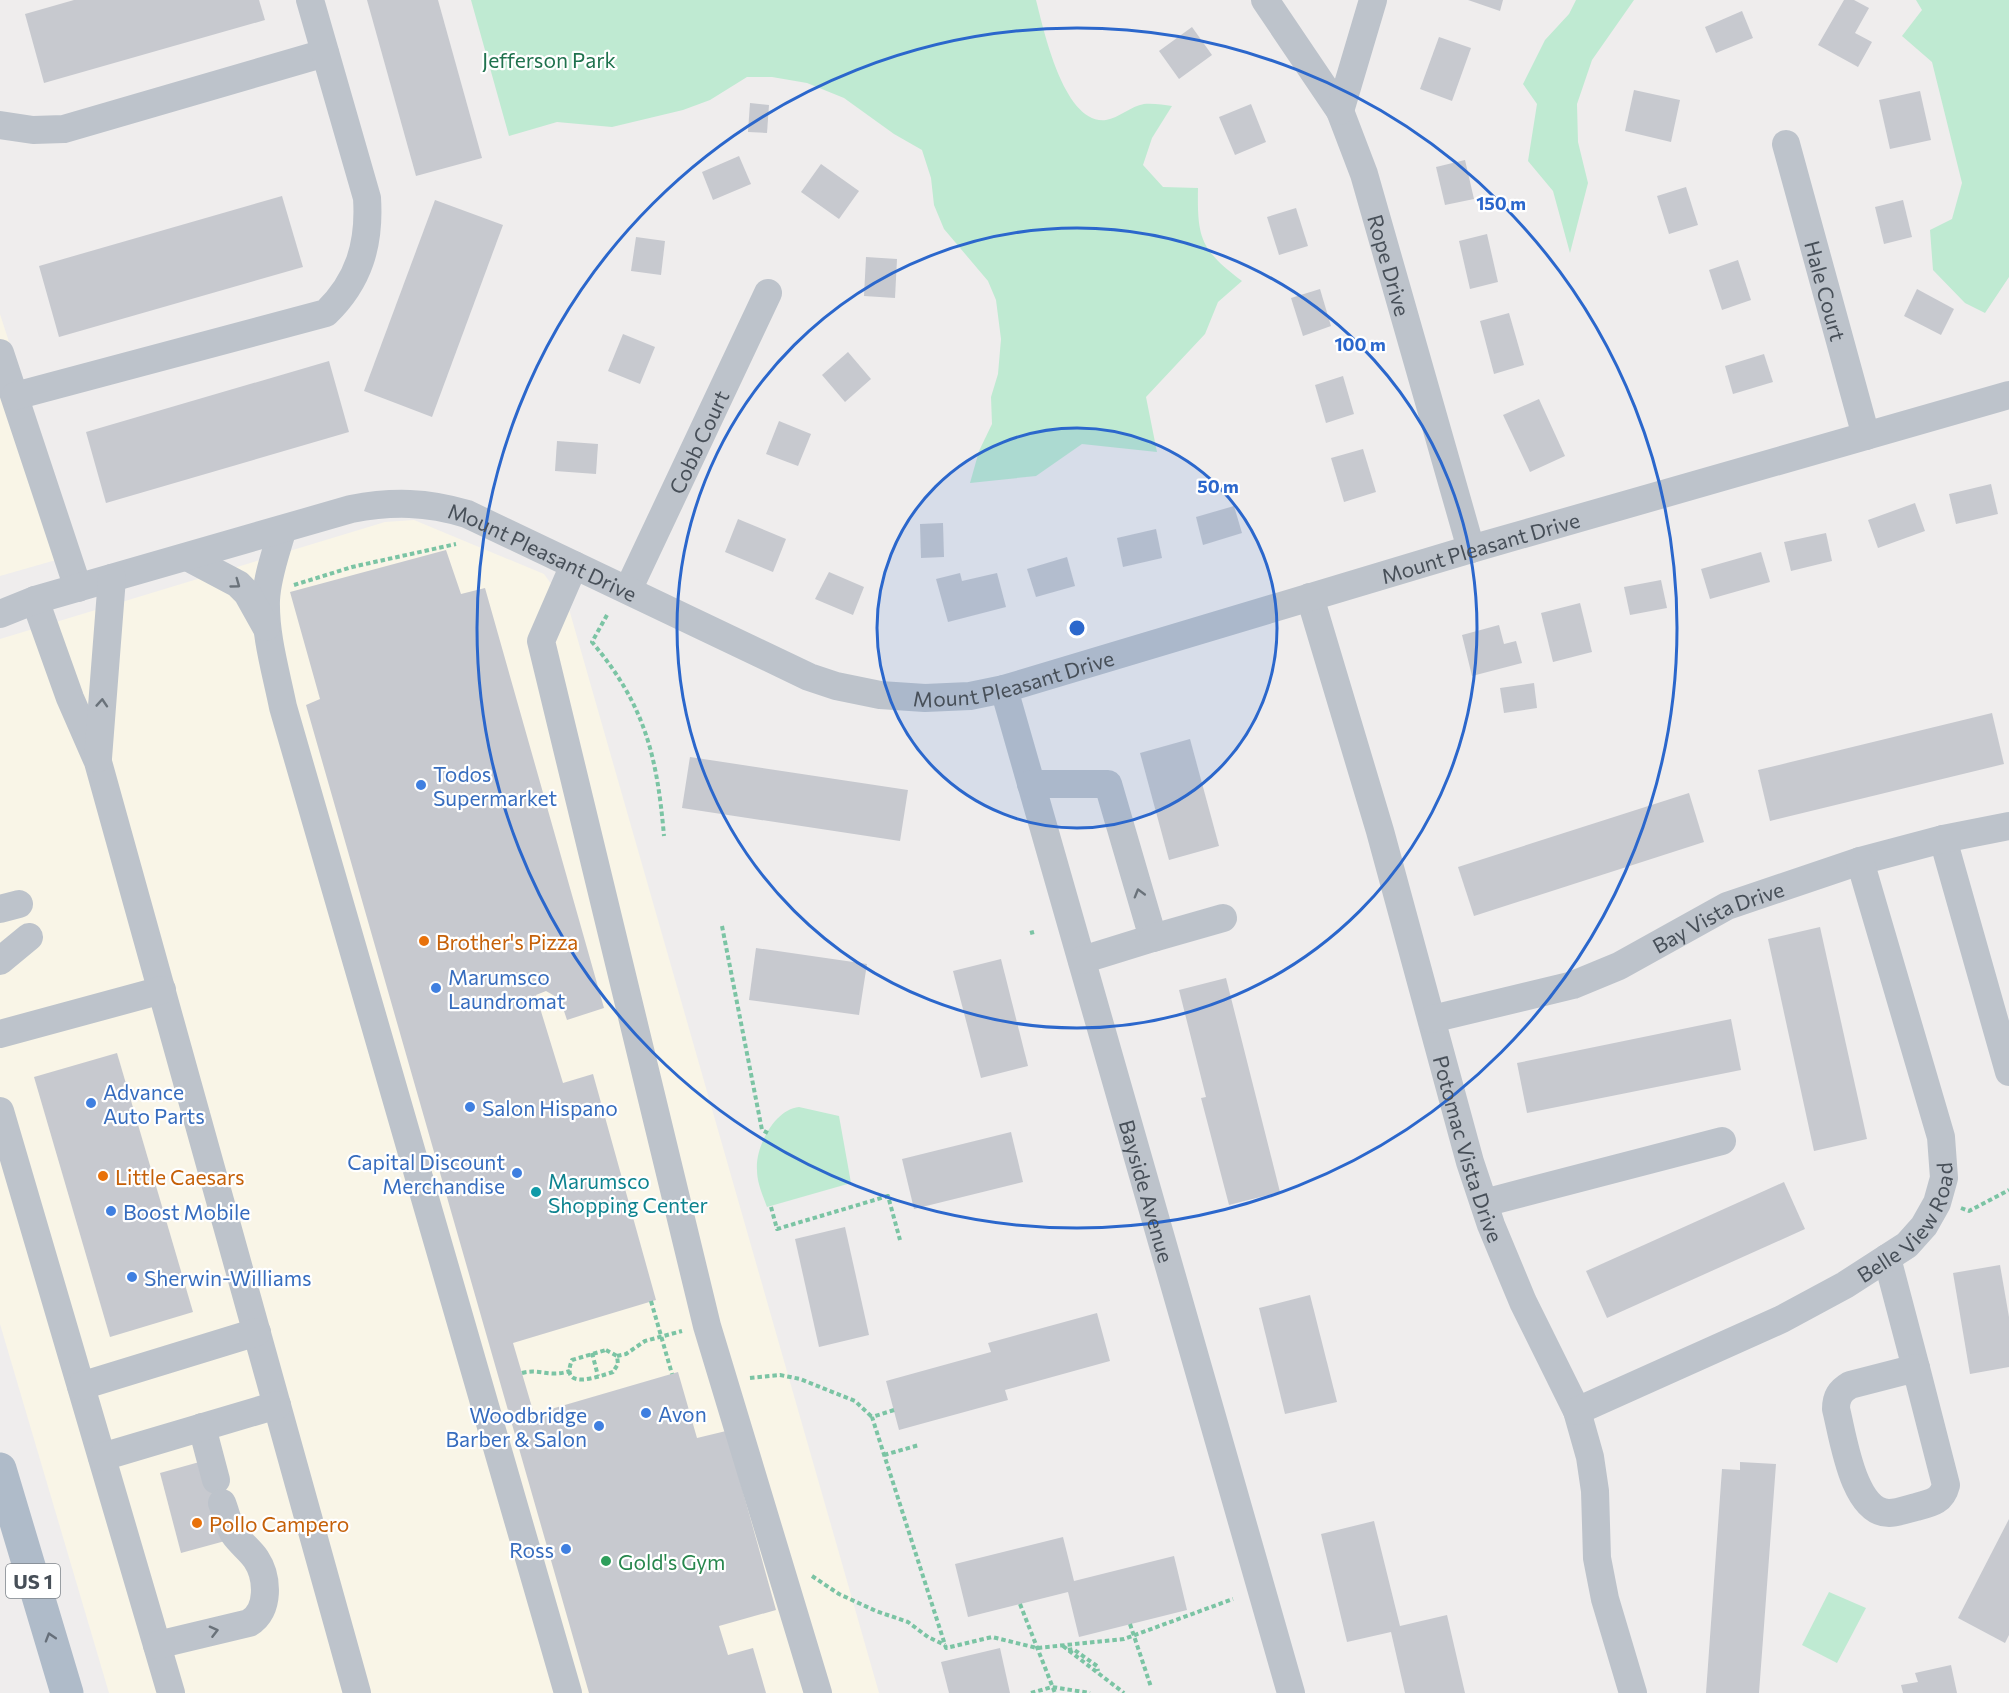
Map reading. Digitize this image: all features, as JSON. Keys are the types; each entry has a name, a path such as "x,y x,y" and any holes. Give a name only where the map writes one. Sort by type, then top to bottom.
{"main road":[{"name":"US 1","path":"0,1469 67,1693"}],"street":[{"path":"15,396 326,313 345,292 361,260 369,222 367,198 310,0"},
{"name":"Rope Drive","path":"1265,0 1340,111 1364,174 1471,549"},
{"path":"1340,111 1373,0"},
{"path":"0,125 40,131 64,129 325,53"},
{"name":"Hale Court","path":"1786,144 1866,436"},
{"name":"Cobb Court","path":"628,591 768,293"},
{"path":"0,353 78,588"},
{"name":"Mount Pleasant Drive","path":"0,614 35,600 282,531 351,509 383,502 416,502 467,514 809,677 836,686 880,695 925,698 970,696 1004,689 1471,549 2009,395"},
{"path":"282,531 269,578 268,629 283,707 567,1693"},
{"path":"187,557 238,584 247,593 268,629"},
{"path":"574,565 542,642 707,1326 818,1693"},
{"path":"98,762 112,578"},
{"name":"Potomac Vista Drive","path":"1310,597 1380,831 1484,1203 1523,1302 1577,1412 1590,1457 1595,1491 1597,1558 1605,1599 1633,1693"},
{"path":"35,600 70,698 98,762 357,1693"},
{"name":"Mount Pleasant Drive","path":"0,601 35,600"},
{"name":"Bayside Avenue","path":"1004,689 1292,1693"},
{"path":"1031,784 1108,784 1153,938"},
{"name":"Bay Vista Drive","path":"1432,1019 1573,984 1619,966 1727,906 1860,861 1943,839 2009,826"},
{"path":"1943,839 2009,1071"},
{"name":"Belle View Road","path":"1577,1412 1782,1319 1887,1258 1907,1245 1924,1226 1938,1201 1944,1178 1941,1137 1860,861"},
{"path":"1082,960 1223,918"},
{"path":"0,961 29,937"},
{"path":"0,1034 162,990"},
{"path":"0,1111 171,1693"},
{"path":"1484,1203 1722,1141"},
{"path":"1887,1258 1916,1368 1946,1485 1944,1495 1936,1502 1888,1513 1874,1509 1859,1492 1836,1409 1836,1399 1842,1390 1850,1385 1916,1368"},
{"path":"81,1386 257,1332"},
{"path":"102,1457 277,1405"},
{"path":"158,1645 249,1623 254,1620 265,1601 262,1573 257,1560 232,1531 202,1427"}],"path":[{"path":"290,588 352,567 441,545 456,544"},
{"path":"607,615 592,642 620,679 645,728 660,785 664,836"},
{"path":"722,926 762,1130 768,1133"},
{"path":"1938,1201 1969,1211 2009,1190"},
{"path":"771,1207 777,1229 888,1196 900,1240"},
{"path":"651,1301 672,1374"},
{"path":"570,1371 572,1360 592,1353 606,1350 617,1356 626,1354 645,1341 707,1326"},
{"path":"592,1353 598,1376"},
{"path":"570,1371 580,1381 598,1376 616,1369 617,1356"},
{"path":"522,1373 537,1372 555,1376 570,1371"},
{"path":"723,1377 780,1375 797,1378 855,1401 872,1417 945,1646"},
{"path":"872,1417 894,1410"},
{"path":"884,1455 919,1445"},
{"path":"779,1564 803,1571 839,1594 880,1613 908,1622 946,1648 992,1637 1037,1648 1135,1636 1233,1599"},
{"path":"1020,1604 1055,1693"},
{"path":"1130,1624 1151,1687"},
{"path":"1062,1646 1124,1693"},
{"path":"1031,1693 1052,1687 1089,1693"}],"shaded area":[{"path":"0,314 77,554 0,576"},
{"path":"414,520 544,574 569,609 879,1693 109,1693 0,1324 0,639 385,522"}],"green space":[{"name":"Jefferson Park","path":"471,0 1036,0 1058,74 1078,108 1091,118 1106,120 1144,104 1172,106 1152,138 1143,165 1163,187 1198,188 1199,220 1204,242 1218,261 1242,281 1218,302 1205,334 1146,397 1157,452 1082,444 1036,476 970,483 979,451 992,424 991,397 998,374 1001,339 996,300 988,281 944,229 934,205 931,178 922,150 894,134 844,98 807,83 772,77 747,77 710,100 683,110 612,127 557,122 509,136"},
{"path":"1576,0 1634,0 1592,60 1577,104 1578,142 1588,183 1570,253 1553,191 1528,161 1537,104 1523,84 1545,40 1569,14"},
{"path":"1916,0 2009,0 2009,277 1985,313 1965,303 1933,270 1930,230 1952,219 1962,183 1932,62 1902,36 1922,10"},
{"path":"799,1107 839,1116 851,1183 767,1207 757,1175 759,1151 768,1131 782,1114"},
{"path":"1829,1592 1866,1608 1837,1663 1802,1645"}],"building":[{"path":"74,0 259,0 265,20 44,83 25,14"},
{"path":"367,0 438,0 482,158 416,176"},
{"path":"1468,0 1503,0 1500,11"},
{"path":"1844,0 1854,0 1869,8 1855,33 1872,42 1858,67 1818,45"},
{"path":"1742,11 1753,38 1716,53 1705,27"},
{"path":"1192,27 1212,55 1179,79 1159,51"},
{"path":"1439,37 1471,48 1452,101 1420,89"},
{"path":"1634,90 1680,100 1671,142 1625,131"},
{"path":"1920,91 1931,140 1890,149 1879,100"},
{"path":"750,103 769,105 767,133 748,132"},
{"path":"1251,104 1266,142 1235,155 1219,117"},
{"path":"739,156 751,184 713,200 702,172"},
{"path":"1465,160 1474,199 1445,205 1436,167"},
{"path":"821,164 859,191 839,219 801,192"},
{"path":"1686,187 1698,225 1669,234 1657,196"},
{"path":"282,196 303,267 59,337 39,266"},
{"path":"435,200 503,225 432,417 364,391"},
{"path":"1903,200 1912,237 1884,244 1875,207"},
{"path":"1296,208 1308,246 1279,255 1267,217"},
{"path":"1487,234 1498,282 1470,289 1459,241"},
{"path":"636,237 665,241 661,275 631,271"},
{"path":"866,257 897,259 895,298 864,296"},
{"path":"1738,260 1751,300 1722,310 1709,270"},
{"path":"1320,289 1331,326 1303,336 1291,298"},
{"path":"1917,289 1954,309 1941,335 1904,316"},
{"path":"1509,313 1524,365 1494,374 1480,321"},
{"path":"623,334 655,347 640,384 608,371"},
{"path":"848,352 871,379 845,402 822,375"},
{"path":"1764,354 1773,382 1733,394 1725,366"},
{"path":"329,361 349,432 106,503 86,432"},
{"path":"1343,376 1354,414 1326,423 1315,385"},
{"path":"1539,399 1565,456 1530,472 1503,415"},
{"path":"779,421 811,434 798,466 766,454"},
{"path":"557,441 598,444 596,474 555,471"},
{"path":"1363,449 1376,492 1344,502 1331,458"},
{"path":"1991,484 1998,514 1956,524 1949,494"},
{"path":"1915,503 1925,531 1878,548 1868,520"},
{"path":"1234,506 1242,533 1203,545 1196,517"},
{"path":"738,519 786,539 773,572 725,552"},
{"path":"943,523 944,557 921,558 920,524"},
{"path":"1156,529 1162,558 1123,567 1117,538"},
{"path":"1826,533 1832,561 1791,571 1784,542"},
{"name":"Marumsco Shopping Center","path":"446,550 461,594 485,588 604,1008 567,1020 560,999 546,991 536,995 563,1083 593,1074 656,1300 513,1343 534,1414 678,1372 697,1438 726,1431 776,1610 719,1626 728,1655 753,1648 766,1693 589,1693 306,705 320,699 290,592"},
{"path":"1761,552 1770,582 1710,599 1701,569"},
{"path":"1067,557 1075,586 1036,597 1027,569"},
{"path":"829,572 864,587 853,615 815,599"},
{"path":"960,573 962,581 997,573 1006,607 948,622 936,579"},
{"path":"1661,580 1667,608 1630,615 1624,587"},
{"path":"1580,603 1592,652 1553,662 1541,613"},
{"path":"1499,625 1504,644 1516,641 1522,663 1472,676 1462,635"},
{"path":"1534,683 1537,708 1504,713 1500,688"},
{"path":"1992,713 2004,764 1770,821 1758,770"},
{"path":"1190,739 1219,846 1169,860 1140,753"},
{"path":"690,757 908,790 900,841 682,808"},
{"path":"1689,793 1704,842 1474,916 1458,867"},
{"path":"1820,927 1867,1139 1814,1151 1768,939"},
{"path":"756,948 867,964 859,1015 749,1000"},
{"path":"1001,959 1028,1066 981,1078 953,971"},
{"path":"1226,978 1280,1192 1229,1205 1201,1098 1206,1097 1179,990"},
{"path":"1731,1019 1741,1070 1527,1113 1517,1063"},
{"path":"117,1053 193,1312 110,1337 34,1077"},
{"path":"1011,1132 1023,1182 914,1209 902,1159"},
{"path":"1784,1182 1805,1229 1607,1318 1586,1271"},
{"path":"845,1227 869,1335 819,1347 795,1239"},
{"path":"2000,1265 2009,1317 2009,1367 1970,1374 1953,1273"},
{"path":"1310,1295 1337,1402 1285,1414 1259,1308"},
{"path":"1097,1313 1110,1361 1005,1390 1008,1400 899,1430 886,1381 991,1352 988,1343"},
{"name":"Pollo Campero","path":"203,1461 223,1478 229,1501 225,1541 181,1553 160,1473"},
{"path":"1740,1462 1776,1464 1759,1693 1706,1693 1722,1469 1740,1470"},
{"path":"2009,1519 2009,1635 2005,1643 1958,1618"},
{"path":"1374,1521 1400,1626 1447,1615 1465,1693 1405,1693 1391,1632 1347,1642 1321,1534"},
{"path":"1063,1537 1074,1581 1174,1556 1187,1610 1079,1637 1068,1592 968,1617 955,1564"},
{"path":"1000,1648 1010,1693 949,1693 941,1662"},
{"path":"1951,1665 1957,1693 1903,1693 1901,1685 1918,1682 1915,1673"}],"place":[{"name":"Todos Supermarket","path":"421,785"},
{"name":"Brother's Pizza","path":"424,941"},
{"name":"Marumsco Laundromat","path":"436,988"},
{"name":"Advance Auto Parts","path":"91,1103"},
{"name":"Salon Hispano","path":"470,1107"},
{"name":"Capital Discount Merchandise","path":"517,1173"},
{"name":"Little Caesars","path":"103,1176"},
{"name":"Marumsco Shopping Center","path":"536,1192"},
{"name":"Boost Mobile","path":"111,1211"},
{"name":"Sherwin-Williams","path":"132,1277"},
{"name":"Avon","path":"646,1413"},
{"name":"Woodbridge Barber & Salon","path":"599,1426"},
{"name":"Pollo Campero","path":"197,1523"},
{"name":"Ross","path":"566,1549"},
{"name":"Gold's Gym","path":"606,1561"}]}
